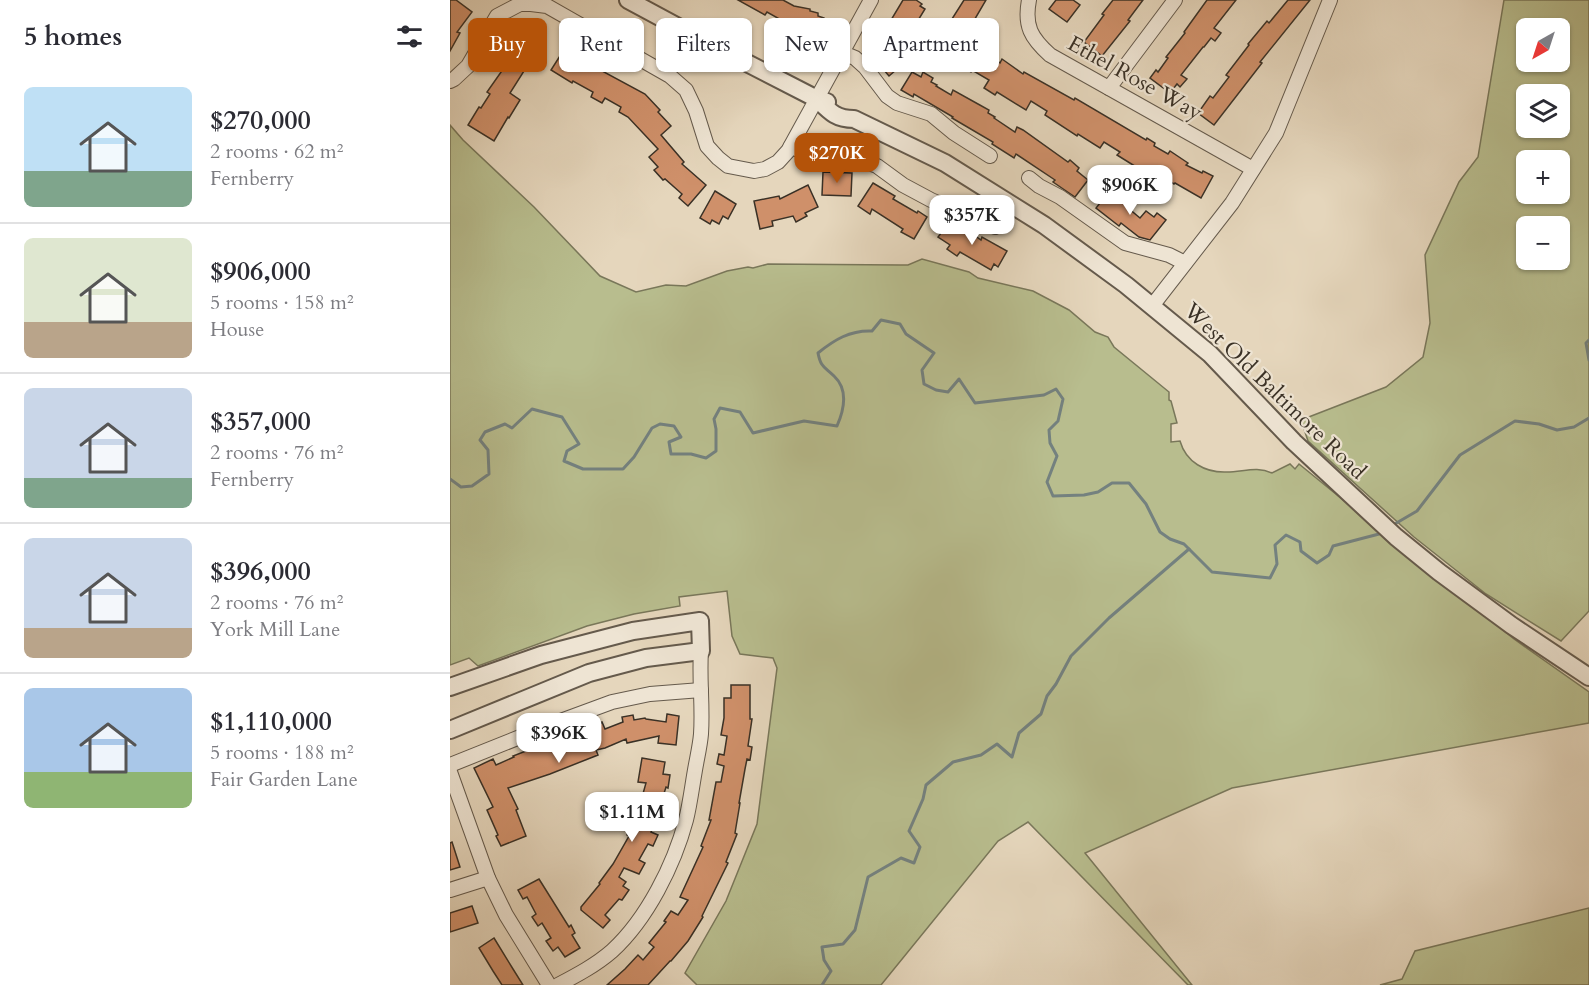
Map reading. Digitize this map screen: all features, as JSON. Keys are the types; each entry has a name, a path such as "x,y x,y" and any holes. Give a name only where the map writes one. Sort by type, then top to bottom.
{"street":[{"name":"West Old Baltimore Road","path":"628,0 817,99 841,119 855,119 945,163 1044,225 1152,306 1210,354 1294,442 1377,520 1438,572 1589,677"},
{"path":"850,39 871,0"},
{"name":"Ethel Rose Way","path":"1029,0 1027,13 1031,32 1036,43 1050,55 1254,169"},
{"path":"1109,88 1175,0"},
{"path":"1152,306 1232,203 1276,133 1330,0"},
{"path":"450,81 468,66 497,16 520,4 547,6 670,76 686,90 696,111 707,146 728,166 754,171 765,169 778,162 791,146 832,72"},
{"path":"850,56 866,67 887,96 897,103 930,114 954,133 990,156"},
{"path":"791,146 806,154 823,158 861,160 877,166 903,185 931,200 995,227"},
{"path":"1029,178 1125,243 1169,255 1185,263"},
{"path":"450,687 541,655 633,631 700,621 701,736 687,818 680,841 662,881 644,912 627,934 613,950 596,963 558,985"},
{"path":"450,730 590,673 646,658 700,651"},
{"path":"450,765 612,702 650,694 701,690"},
{"path":"450,772 488,878 506,915 549,985"},
{"path":"450,890 488,878"}],"green space":[{"path":"1504,0 1589,0 1589,611 1561,641 1486,594 1414,537 1308,441 1301,420 1386,387 1423,357 1430,323 1425,255 1459,182 1478,157"},
{"path":"450,125 534,207 600,276 636,292 666,285 686,286 727,271 768,264 908,265 922,259 969,272 978,278 1033,291 1069,310 1095,332 1108,337 1114,347 1169,392 1169,400 1177,423 1171,424 1171,442 1180,441 1187,455 1198,465 1219,472 1255,470 1272,473 1290,464 1295,469 1299,464 1514,639 1589,692 1589,723 1232,788 1085,853 1192,985 1188,985 1028,822 998,841 881,985 697,985 685,973 726,901 757,824 777,668 773,658 740,654 732,636 727,591 679,597 680,606 634,614 587,626 478,666 469,658 450,665"},
{"path":"1589,908 1589,985 1380,985 1402,979 1415,951"}],"building":[{"path":"450,0 456,0 472,12 457,32 460,33 450,51"},
{"path":"738,0 783,0 794,6 810,9 824,18 778,18 767,12 765,15"},
{"path":"903,0 916,0 925,9 920,18 892,18"},
{"path":"964,0 986,0 975,18 953,18"},
{"path":"1056,0 1073,0 1080,5 1067,22 1049,9"},
{"path":"1113,0 1143,0 1128,20 1130,21 1102,56 1084,42"},
{"path":"1207,0 1236,0 1214,28 1221,33 1215,41 1211,38 1203,47 1181,75 1187,79 1180,87 1177,84 1170,93 1150,78 1156,70 1158,72 1168,58 1166,57"},
{"path":"1288,0 1310,0 1260,62 1262,63 1214,125 1198,113 1210,96 1213,98 1229,77 1226,75 1248,44"},
{"path":"559,57 559,72 604,72 645,94 671,126 661,135 684,162 682,164 706,185 688,206 679,198 682,194 654,170 658,167 649,157 658,149 628,117 619,112 621,107 605,98 602,103 591,97 593,92 551,70"},
{"path":"1002,59 1023,74 1024,72 1074,100 1075,98 1146,140 1147,138 1155,143 1154,146 1168,154 1170,151 1188,163 1186,165 1213,176 1201,198 1152,170 1149,175 1117,155 1120,152 1104,142 1100,148 1078,134 1077,136 1045,115 1047,111 1031,101 1026,110 997,92 995,95 984,88 989,80 975,72 999,72 999,62"},
{"path":"501,72 523,72 510,93 520,100 494,141 468,125 490,94 487,92"},
{"path":"912,72 921,77 923,72 933,78 931,82 951,95 953,90 989,110 988,113 1015,132 1017,127 1023,130 1068,162 1070,160 1079,168 1077,171 1088,180 1075,197 1053,182 1055,180 1016,154 1014,158 953,117 914,94 913,97 901,90"},
{"path":"823,172 852,173 851,196 822,195"},
{"path":"873,183 895,196 893,199 927,217 914,239 901,232 903,229 872,209 870,214 858,206"},
{"path":"808,185 818,207 805,213 807,216 796,222 793,216 772,221 773,226 760,229 754,201 779,196 780,199"},
{"path":"1111,189 1129,204 1127,207 1140,218 1146,211 1154,217 1157,213 1166,220 1150,240 1139,237 1121,223 1119,226 1096,208"},
{"path":"715,191 736,204 728,219 723,216 719,224 712,220 710,224 700,218"},
{"path":"952,219 981,240 982,237 1007,251 998,267 994,264 991,270 960,252 957,256 947,249 950,245 938,237"},
{"path":"731,685 750,685 750,719 752,719 748,746 752,747 750,760 747,759 739,803 735,833 737,834 726,862 728,863 703,917 688,941 648,985 607,985 638,955 643,960 654,947 649,943 666,922 664,921 671,911 678,915 688,900 680,897 703,847 701,846 711,820 709,820 716,782 721,782 724,766 717,764 719,754 724,755 727,736 721,735 724,698 731,698"},
{"path":"667,714 679,716 676,745 658,743 659,736 627,743 626,739 596,750 598,755 508,788 518,809 516,810 526,836 501,846 487,810 493,807 474,768 493,759 496,765 513,756 602,722 605,729 623,722 622,717 633,715 634,720 645,718 666,722"},
{"path":"642,758 665,762 663,774 670,775 668,788 666,787 661,803 667,805 663,816 658,815 651,832 658,835 653,846 648,844 639,860 645,863 639,874 624,868 619,877 626,882 623,886 629,890 622,900 619,899 605,915 610,920 603,928 581,910 581,907 600,884 629,836 627,835 639,808 646,783 638,782"},
{"path":"452,842 460,867 450,870 450,843"},
{"path":"539,879 569,927 571,925 575,933 572,935 580,948 565,957 558,947 553,951 546,941 551,938 542,923 538,926 532,917 536,914 527,897 523,899 518,890"},
{"path":"472,906 478,923 450,932 450,913"},
{"path":"494,938 523,985 502,985 493,971 479,948"}],"waterway":[{"path":"450,479 461,487 472,486 489,474 488,450 480,440 485,432 505,424 512,428 532,409 562,417 579,444 567,451 564,461 583,469 623,469 634,457 652,428 660,424 674,426 681,437 669,442 671,454 691,454 706,458 716,451 714,419 720,408 740,412 753,433 804,421 837,426 844,400 842,387 822,364 818,353 843,337 857,332 872,331 881,320 900,324 906,334 934,353 922,370 924,384 936,390 948,392 959,379 975,403 1044,395 1056,389 1063,399 1058,421 1049,430 1050,443 1057,456 1047,482 1053,496 1084,495 1098,492 1112,483 1129,483 1146,504 1160,532 1184,544 1212,572 1270,578 1277,564 1275,545 1286,535 1300,542 1301,551 1317,563 1329,555 1333,546 1382,532"},
{"path":"1589,340 1586,343 1589,360"},
{"path":"1393,525 1417,511 1460,455 1515,421 1539,424 1557,430 1574,427 1589,418"},
{"path":"822,985 831,971 824,960 822,947 843,944 855,930 868,877 901,858 914,863 920,847 909,831 923,799 926,785 953,762 981,755 997,744 1012,757 1019,733 1041,714 1047,696 1071,656 1109,618 1189,549"}]}
